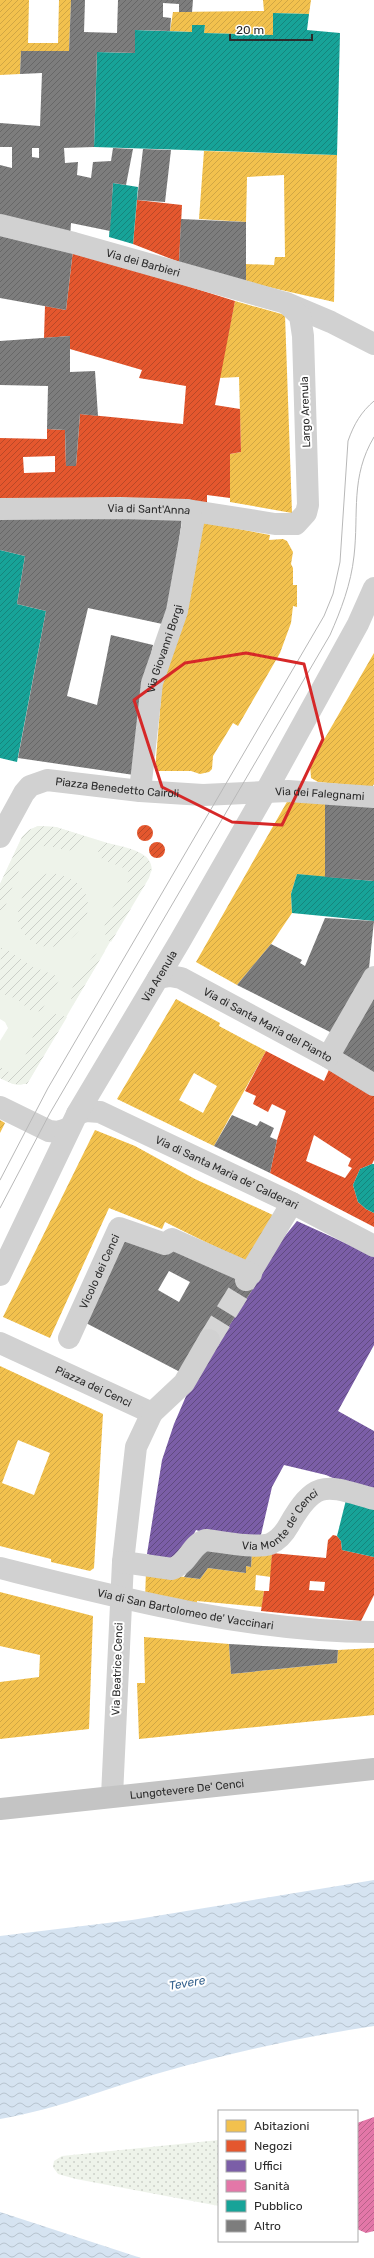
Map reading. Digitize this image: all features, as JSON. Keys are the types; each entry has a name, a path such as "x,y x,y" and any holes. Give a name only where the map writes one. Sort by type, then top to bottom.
{"main road":[{"name":"Lungotevere De' Cenci","path":"0,1808 374,1768"}],"street":[{"name":"Via dei Barbieri","path":"0,225 74,243 286,303 331,322 374,344"},
{"name":"Largo Arenula","path":"286,303 300,316 303,336 308,505 306,513 296,524"},
{"name":"Via di Sant'Anna","path":"0,509 121,508 187,510 275,524 296,524"},
{"name":"Via Giovanni Borgi","path":"140,791 152,683 177,611 193,523 190,513 187,510"},
{"name":"Via Arenula","path":"0,1275 73,1121 266,791 358,624 374,588"},
{"name":"Piazza Benedetto Cairoli","path":"0,837 18,801 30,786 37,783 59,780 140,791 203,795 266,791"},
{"name":"Via dei Falegnami","path":"266,791 288,791 374,797"},
{"name":"Via di Santa Maria del Pianto","path":"158,978 170,976 181,978 328,1057 374,1085"},
{"path":"328,1057 374,977"},
{"path":"0,1107 49,1131 58,1132 73,1121"},
{"name":"Via di Santa Maria de' Calderari","path":"73,1121 86,1111 100,1112 292,1203 374,1246"},
{"name":"Vicolo dei Cenci","path":"69,1338 119,1228 165,1244 172,1239 248,1277 292,1203"},
{"path":"152,1413 184,1382 209,1340"},
{"name":"Piazza dei Cenci","path":"0,1343 152,1413"},
{"name":"Via Beatrice Cenci","path":"112,1796 122,1562 136,1447 152,1413"},
{"name":"Via Monte de' Cenci","path":"122,1562 172,1569 180,1566 200,1542 206,1540 260,1546 269,1544 284,1534 297,1510 310,1494 323,1489 335,1488 374,1499"},
{"name":"Via di San Bartolomeo de' Vaccinari","path":"0,1568 120,1598 268,1625 330,1631 374,1632"}],"highlighted area":[{"path":"246,653 304,664 323,739 282,825 232,822 162,787 134,700 185,663"}],"shaded area":[{"path":"38,826 56,827 140,853 149,860 152,870 30,1079 20,1085 0,1078 0,1041 8,1028 5,1022 0,1019 0,884 22,837 29,830"},
{"path":"38,826 56,827 87,837 81,845 75,849 68,850 47,846 33,850 22,863 0,917 0,884 22,837 29,830"},
{"path":"99,841 127,848 144,855 149,861 151,868 149,878 111,942 106,935 105,927 107,918 124,890 130,873 122,867 106,861 98,855"},
{"path":"52,873 75,881 86,895 88,911 81,927 69,940 54,947 38,945 22,931 19,926 18,919 18,912 22,898 29,885 40,876"},
{"path":"1,948 5,948 31,966 59,977 59,980 41,1011 32,1012 17,999 0,993"},
{"path":"105,951 73,1005 71,991 75,983 84,972 92,958"},
{"path":"55,1014 67,1017 27,1084 13,1084 0,1078 0,1067 9,1072 18,1069 41,1023 47,1017"},
{"path":"218,2140 218,2206 76,2179 58,2174 53,2167 54,2161 62,2156"}],"water":[{"name":"Tevere","path":"374,1880 374,2026 294,2040 216,2058 142,2078 42,2110 0,2119 0,1936 132,1920"},
{"path":"0,2212 141,2258 0,2258"}],"building: Abitazioni":[{"path":"0,0 29,0 28,43 58,43 59,0 71,0 69,51 21,51 20,74 0,75"},
{"path":"263,0 311,0 309,14 273,13 273,35 204,33 205,25 192,25 192,32 170,31 173,12 264,11"},
{"path":"204,151 337,155 334,302 246,282 245,264 274,265 275,257 285,257 284,175 247,177 246,222 199,219"},
{"path":"235,301 285,315 292,513 230,502 230,454 241,452 239,377 219,378"},
{"path":"203,522 270,535 269,540 283,539 287,541 293,552 291,564 293,568 293,585 297,585 297,607 293,606 291,623 280,653 238,726 233,723 213,756 212,769 209,772 200,774 191,771 155,771 162,685"},
{"path":"374,653 374,784 372,787 318,782 311,778 310,764"},
{"path":"288,800 325,803 325,877 297,874 291,894 292,913 271,944 237,985 196,962"},
{"path":"176,999 220,1023 219,1026 266,1051 214,1146 117,1099","holes":["194,1073 217,1086 203,1113 179,1100"]},
{"path":"0,1120 5,1123 0,1133"},
{"path":"95,1130 135,1146 195,1179 275,1216 248,1263 165,1222 162,1229 109,1208 50,1338 3,1317"},
{"path":"0,1366 103,1414 94,1568 90,1571 51,1562 51,1559 0,1546","holes":["18,1440 50,1453 34,1495 2,1483"]},
{"path":"252,1551 272,1553 271,1577 256,1575 255,1590 264,1591 262,1607 197,1601 197,1606 145,1599 146,1572 200,1579 208,1568 246,1573 246,1566 251,1567"},
{"path":"0,1592 93,1616 89,1729 0,1739 0,1682 39,1677 40,1655 0,1646"},
{"path":"144,1637 229,1644 231,1674 337,1663 338,1650 374,1648 374,1715 139,1739 137,1683 145,1683"}],"building: Negozi":[{"path":"137,200 182,205 179,262 133,244"},
{"path":"73,250 235,301 215,405 240,409 241,452 230,454 230,498 207,495 207,504 0,502 0,438 47,439 47,429 65,430 66,466 76,466 80,414 183,424 186,386 139,378 142,370 70,349 70,336 44,338 45,306 66,310","holes":["55,456 55,472 24,473 23,457"]},
{"path":"145,825 151,827 153,833 151,839 145,841 139,839 137,833 139,827"},
{"path":"157,842 163,844 165,850 163,856 157,858 151,856 149,850 151,844"},
{"path":"266,1051 324,1081 331,1065 374,1093 374,1160 372,1164 360,1169 353,1185 358,1202 366,1209 374,1213 374,1227 270,1173 277,1140 286,1111 272,1104 268,1112 253,1104 256,1096 245,1091","holes":["314,1135 351,1159 348,1166 352,1168 345,1178 306,1161"]},
{"path":"333,1535 337,1536 341,1541 342,1550 374,1557 374,1595 361,1621 261,1611 264,1591 269,1591 272,1553 326,1558 328,1540","holes":["310,1581 325,1582 324,1591 309,1590"]}],"building: Uffici":[{"path":"297,1221 354,1247 374,1252 374,1345 338,1411 374,1431 374,1496 326,1475 284,1465 272,1487 260,1539 206,1533 196,1530 183,1554 172,1562 147,1554 162,1460 174,1424 190,1387 254,1287 269,1256"}],"building: Sanità":[{"path":"374,2117 374,2231 366,2233 358,2229 358,2123"}],"building: Pubblico":[{"path":"273,13 309,14 307,30 340,33 337,155 94,147 97,52 135,53 135,30 192,32 192,25 205,25 204,33 273,35"},
{"path":"113,183 138,187 133,244 109,237"},
{"path":"0,550 25,556 17,604 46,611 17,762 0,758"},
{"path":"297,874 374,881 374,921 292,913 291,894"},
{"path":"374,1164 374,1213 366,1209 358,1202 353,1185 360,1169"},
{"path":"347,1496 374,1504 374,1557 342,1550 341,1541 337,1536"}],"building: Altro":[{"path":"71,0 85,0 84,32 117,33 118,0 193,0 192,12 179,12 179,4 163,3 163,17 171,18 170,31 135,30 135,53 97,52 94,147 64,148 65,163 78,162 77,175 91,178 93,162 111,161 113,148 133,149 126,185 113,183 110,231 71,223 70,237 0,219 0,165 12,168 12,147 0,147 0,123 40,126 42,73 20,74 21,51 69,51","holes":["32,148 39,148 39,158 32,157"]},
{"path":"143,149 171,150 165,202 137,200"},
{"path":"181,219 246,222 246,282 179,262"},
{"path":"0,233 73,250 66,310 0,298"},
{"path":"70,336 70,372 95,371 98,416 80,414 76,466 66,466 65,430 47,429 48,386 0,385 0,341"},
{"path":"0,516 182,519 167,625 88,608 67,696 97,705 111,635 153,645 138,716 134,775 18,758 46,611 17,604 25,556 0,550"},
{"path":"325,803 374,805 374,881 325,877"},
{"path":"325,918 374,921 369,968 332,1033 237,985 271,944 302,960 300,963 305,966"},
{"path":"374,989 374,1079 336,1054"},
{"path":"232,1115 257,1126 260,1121 274,1128 270,1137 277,1140 270,1173 214,1146"},
{"path":"126,1234 175,1243 246,1280 254,1287 215,1348 182,1373 84,1322","holes":["169,1271 190,1282 179,1302 158,1290"]},
{"path":"204,1546 252,1551 251,1567 246,1566 246,1573 208,1568 200,1579 184,1577"},
{"path":"229,1644 338,1650 337,1663 231,1674"}],"tunnel":[{"path":"209,1340 246,1280"}],"tram line":[{"path":"0,1180 48,1088 324,616 333,594 340,562 348,441 358,419 374,401"},
{"path":"0,1208 50,1113 330,635 342,606 351,577 354,556 358,481 366,452 374,437"}]}
